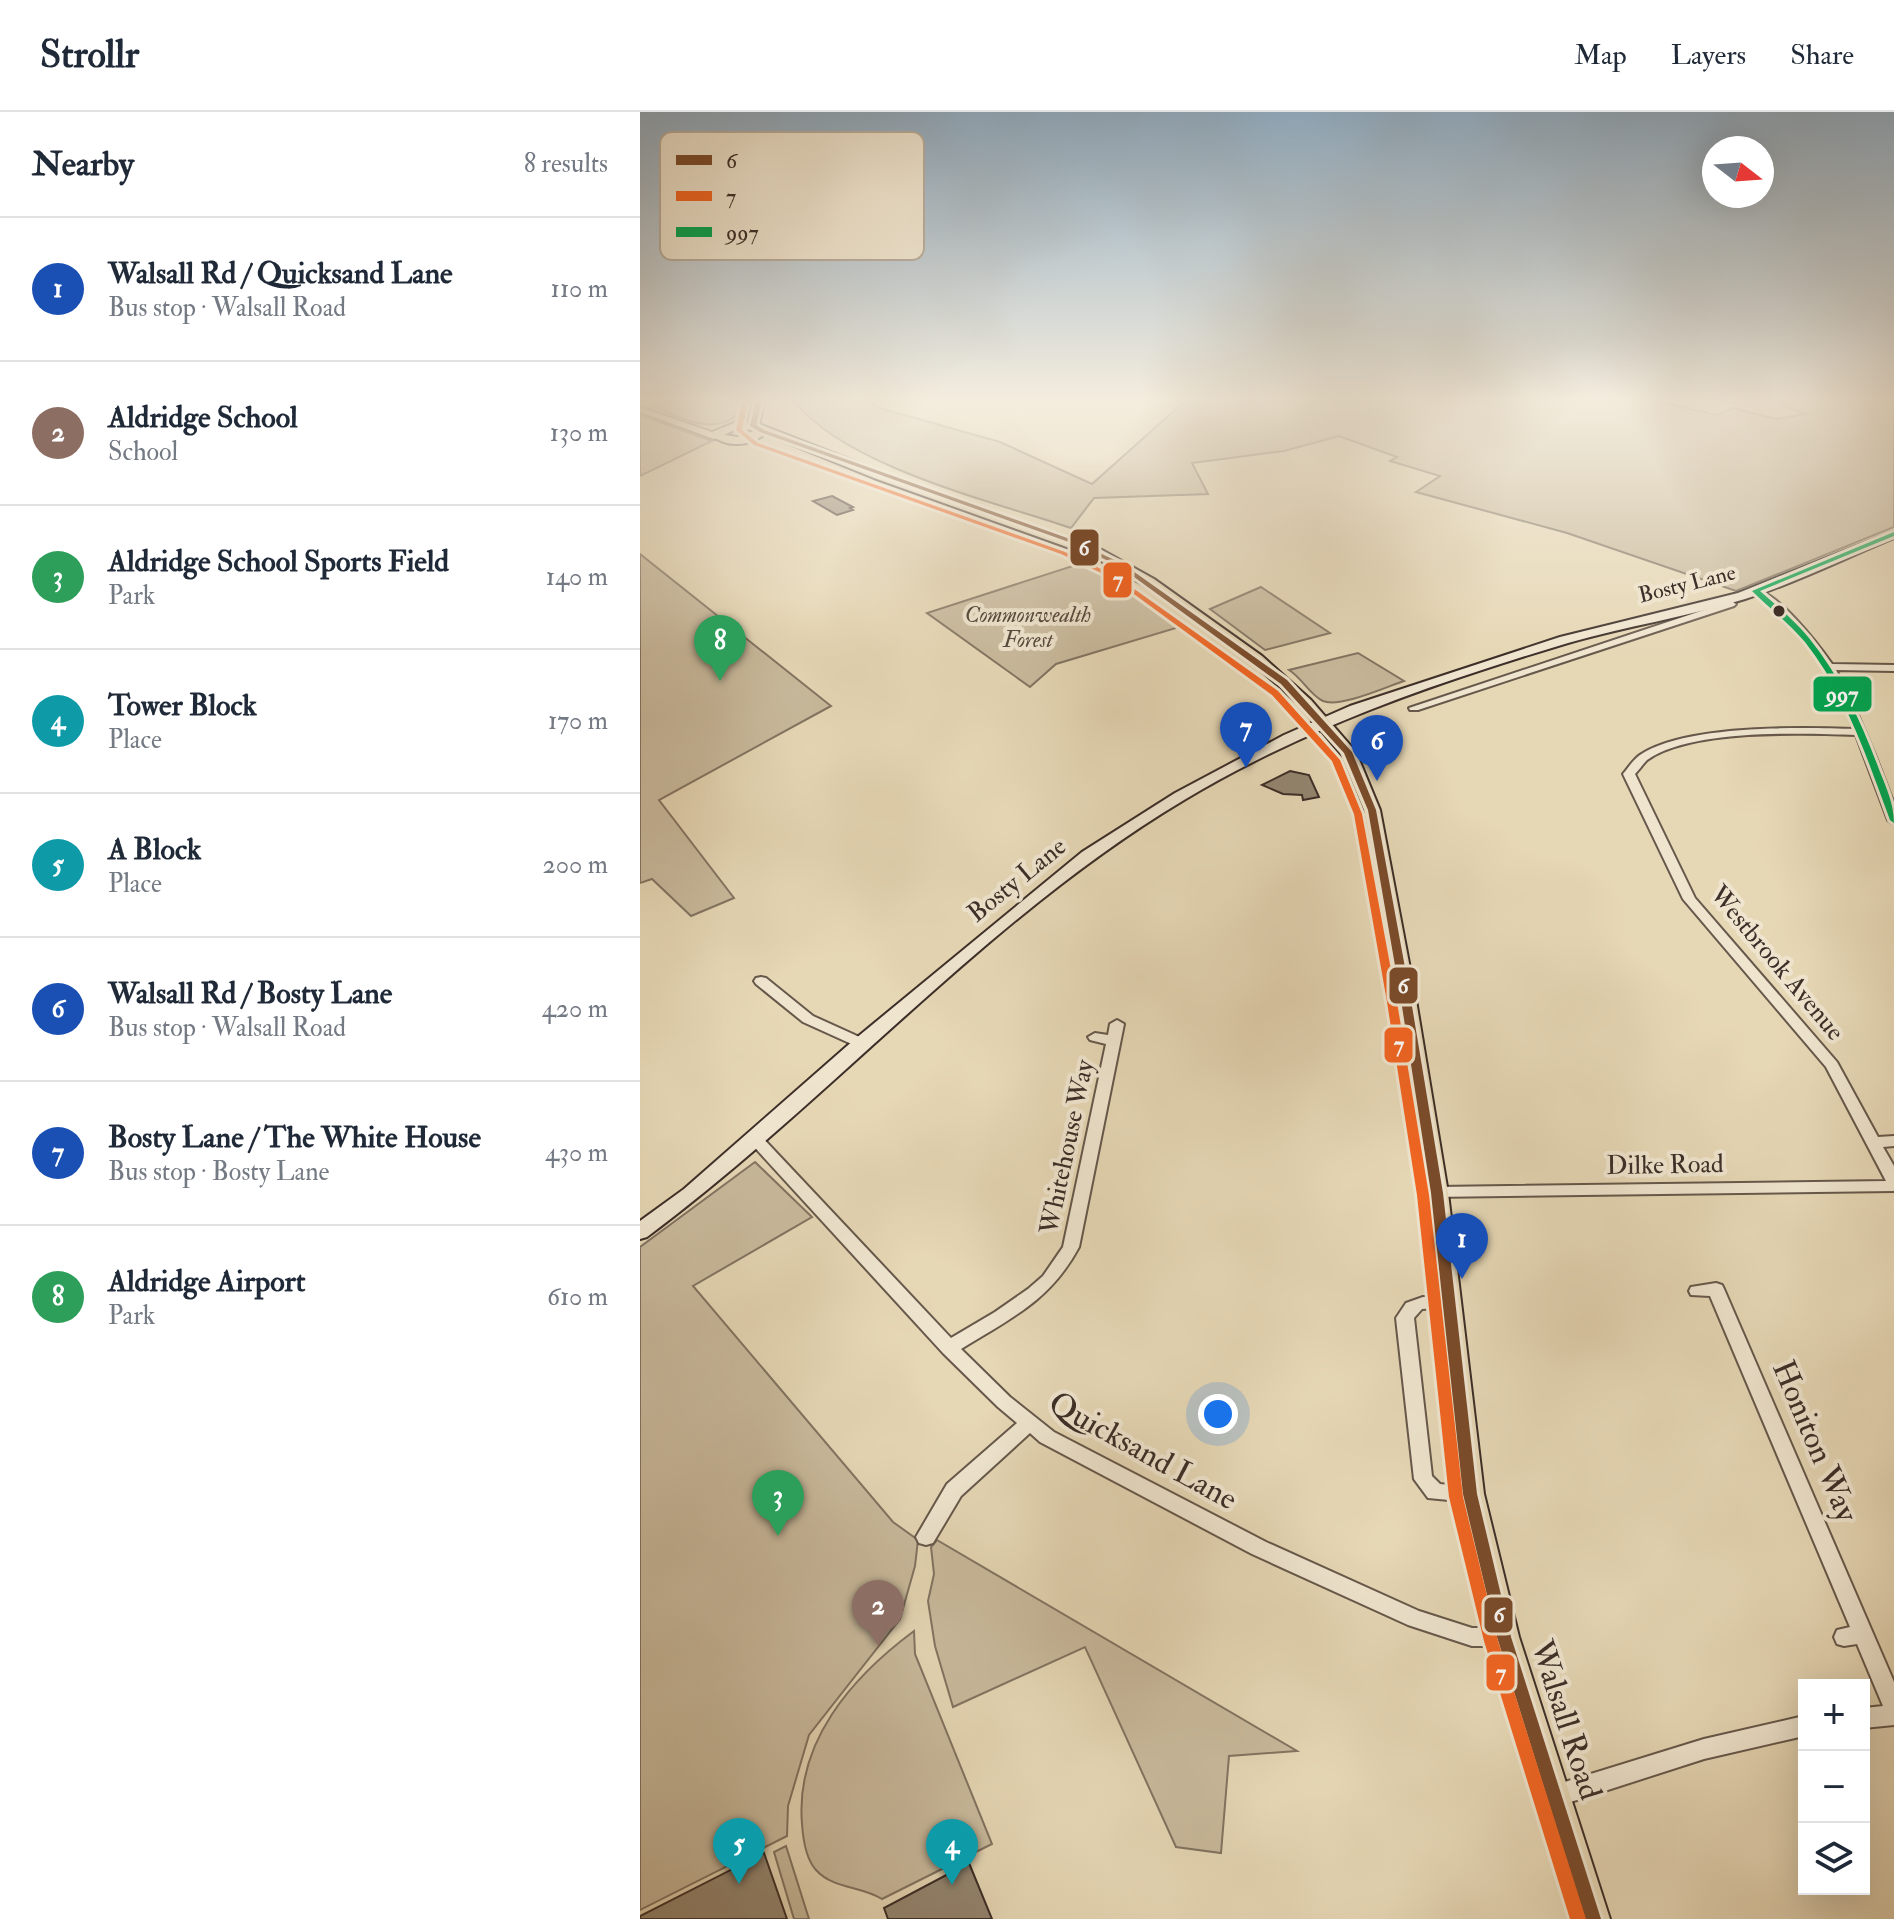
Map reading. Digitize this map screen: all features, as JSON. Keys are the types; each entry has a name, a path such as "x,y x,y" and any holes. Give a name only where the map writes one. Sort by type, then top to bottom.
{"main road":[{"name":"Walsall Road","path":"915,485 1068,540 1121,565 1257,659 1322,721 1348,752 1372,810 1437,1193 1470,1494 1504,1637 1593,1919"},
{"name":"Bosty Lane","path":"640,1232 755,1139 861,1043 1088,855 1180,796 1322,721 1486,664 1755,591 1894,534"}],"street":[{"path":"1755,591 1788,613 1814,641 1831,667 1894,820"},
{"name":"Bosty Lane","path":"1414,708 1432,698 1508,677 1731,604"},
{"path":"1486,664 1508,677"},
{"path":"1831,667 1894,668"},
{"name":"Westbrook Avenue","path":"1859,732 1769,730 1707,738 1638,761 1629,774 1689,899 1820,1048 1894,1183"},
{"path":"761,981 808,1019 861,1043"},
{"name":"Whitehouse Way","path":"949,1348 1040,1290 1062,1266 1071,1247 1116,1032 1095,1037"},
{"name":"Quicksand Lane","path":"755,1139 949,1348 1029,1423 1071,1452 1273,1555 1439,1628 1472,1637 1504,1637"},
{"path":"1873,1142 1894,1141"},
{"name":"Dilke Road","path":"1437,1193 1894,1183"},
{"name":"Honiton Way","path":"1697,1291 1716,1289 1853,1636 1894,1707"},
{"path":"1448,1303 1412,1306 1405,1318 1423,1479 1435,1492 1470,1494"},
{"path":"926,1537 954,1490 1029,1423"},
{"path":"1870,1717 1894,1715"},
{"path":"1555,1796 1704,1749 1798,1727"}],"green space":[{"path":"940,485 1204,485 1208,494 1094,498 1071,528"},
{"path":"1426,485 1894,485 1894,527 1736,591 1567,533 1416,492"},
{"path":"640,554 831,706 659,800 734,898 691,916 652,879 640,883"},
{"name":"Commonwealth Forest","path":"1088,561 1186,625 1056,664 1030,687 927,613"},
{"path":"1261,587 1330,633 1265,650 1210,609"},
{"path":"1358,653 1404,681 1351,699 1331,702 1318,698 1289,670"},
{"path":"755,1162 812,1217 693,1286 893,1522 918,1540 915,1566 900,1619 809,1735 788,1806 787,1836 640,1910 640,1247"},
{"path":"937,1540 1297,1751 1229,1756 1221,1853 1176,1847 1085,1647 953,1707 935,1646 928,1601 934,1574 931,1547"},
{"path":"914,1631 915,1654 992,1844 882,1899 831,1881 816,1870 804,1842 802,1794 818,1739 832,1714 869,1669"},
{"path":"786,1846 809,1919 794,1919 774,1852"}],"building":[{"path":"832,496 853,507 850,508 853,510 837,515 813,501"},
{"path":"1290,771 1309,775 1319,797 1303,800 1302,795 1283,794 1262,785"},
{"path":"764,1853 787,1919 640,1919 640,1916"},
{"path":"969,1863 992,1919 888,1919 884,1908"}],"transit line":[{"name":"7","path":"872,485 1063,553 1114,577 1275,693 1336,760 1358,814 1392,1002 1423,1195 1456,1497 1491,1641 1578,1919"},
{"name":"6","path":"915,485 1068,540 1121,565 1284,682 1348,752 1372,810 1406,1000 1437,1193 1470,1494 1504,1637 1593,1919"},
{"name":"997","path":"1755,591 1894,534"},
{"name":"997","path":"1755,591 1783,614 1826,666 1856,723 1894,820"}],"place":[{"name":"Aldridge Airport","path":"720,681"},
{"name":"Bosty Lane / The White House","path":"1246,768"},
{"name":"Walsall Rd / Bosty Lane","path":"1377,781"},
{"name":"Walsall Rd / Quicksand Lane","path":"1462,1279"},
{"name":"Aldridge School Sports Field","path":"778,1536"},
{"name":"Aldridge School","path":"878,1646"},
{"name":"A Block","path":"739,1884"},
{"name":"Tower Block","path":"952,1885"}]}
